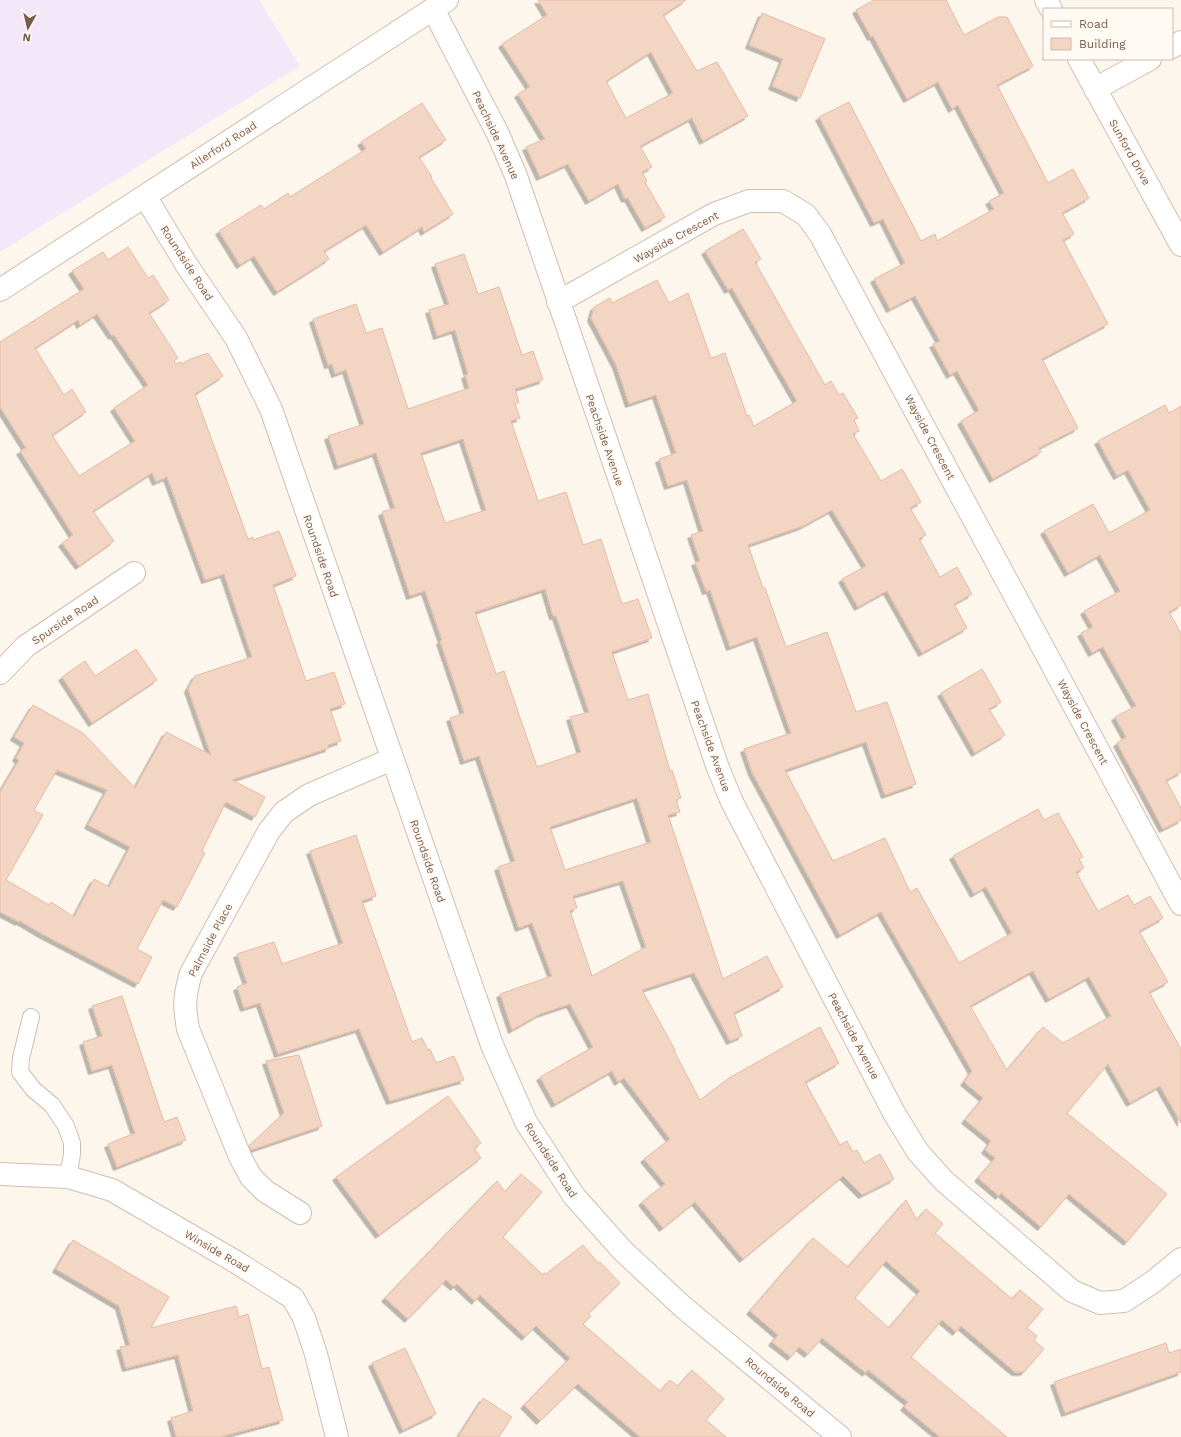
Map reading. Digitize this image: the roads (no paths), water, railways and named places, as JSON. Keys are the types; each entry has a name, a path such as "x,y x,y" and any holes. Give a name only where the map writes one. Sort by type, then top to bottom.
{"street":[{"name":"Allerford Road","path":"0,290 440,4"},
{"name":"Peachside Avenue","path":"440,4 516,176 718,768 729,795 894,1113 918,1152 944,1181 1072,1291 1100,1303 1124,1300 1153,1282 1181,1259"},
{"name":"Sunford Drive","path":"1080,60 1181,245"},
{"path":"1096,89 1148,60"},
{"name":"Roundside Road","path":"145,196 186,264 236,338 270,409 492,1046 526,1122 574,1196 622,1250 683,1307 840,1437"},
{"name":"Wayside Crescent","path":"558,302 714,214 749,201 783,201 806,215 820,234 1181,904"},
{"name":"Spurside Road","path":"0,673 26,646 134,574"},
{"name":"Palmside Place","path":"300,1213 266,1191 251,1176 241,1159 188,1029 184,1010 185,993 191,973 269,831 284,812 309,795 392,759"},
{"name":"Winside Road","path":"0,1174 68,1177 112,1190 236,1262 293,1298 304,1318 316,1354 337,1437"}],"lane":[{"path":"32,1017 21,1058 20,1072 33,1089 52,1105 66,1126 72,1143 72,1154 68,1177"}]}
